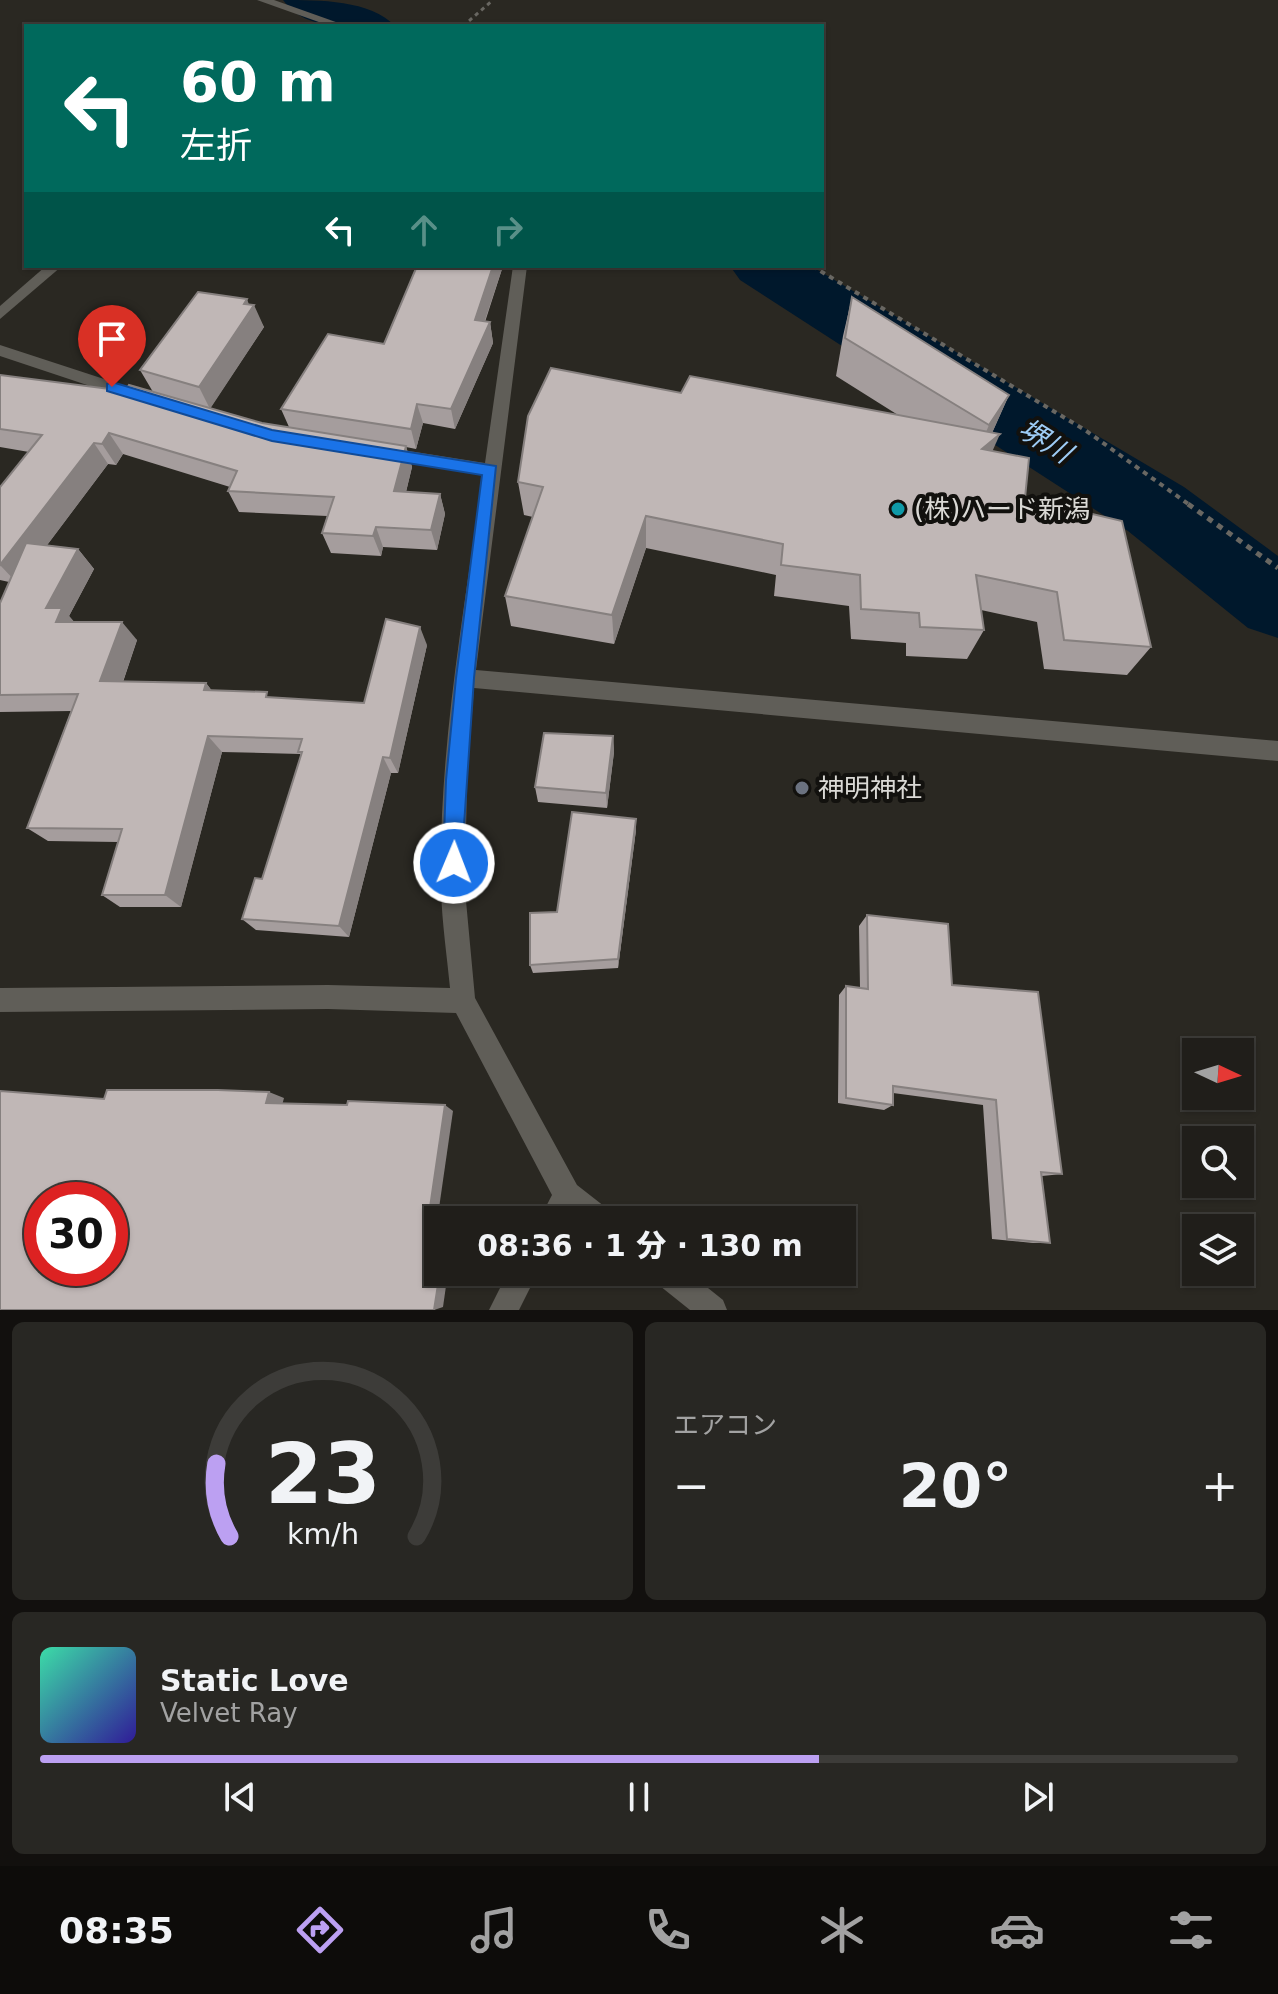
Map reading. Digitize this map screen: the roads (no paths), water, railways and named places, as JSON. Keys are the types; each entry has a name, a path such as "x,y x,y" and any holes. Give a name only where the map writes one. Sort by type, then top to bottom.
{"street":[{"path":"263,0 335,24"},
{"path":"0,314 53,268"},
{"path":"520,268 465,678 456,780 453,890 463,1001 567,1195 581,1206"},
{"path":"0,350 168,406"},
{"path":"366,450 491,470"},
{"path":"465,678 1278,751"},
{"path":"0,1000 328,997 463,1001"},
{"path":"561,1206 567,1195"},
{"path":"503,1310 516,1286"},
{"path":"683,1286 713,1310"}],"waterway":[{"name":"堺川","path":"308,0 364,24"},
{"name":"堺川","path":"766,268 1156,509 1278,603"}],"place":[{"name":"(株)ハード新潟","path":"898,509"},
{"name":"神明神社","path":"802,788"}]}
